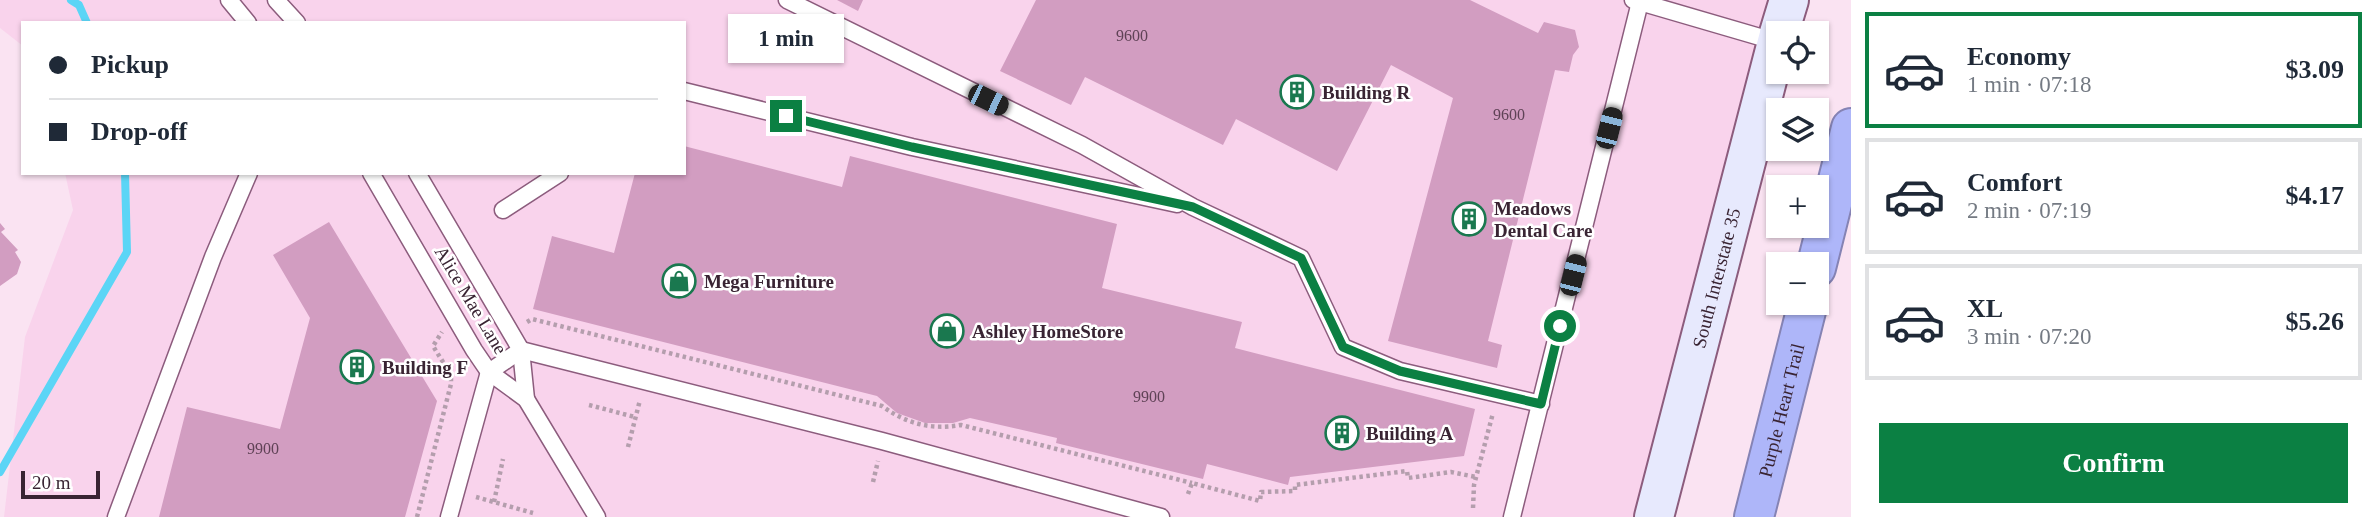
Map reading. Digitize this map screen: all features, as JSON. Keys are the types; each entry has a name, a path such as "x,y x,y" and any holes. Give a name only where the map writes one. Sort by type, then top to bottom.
{"highway":[{"path":"1820,252 1851,128"},
{"name":"Purple Heart Trail","path":"1754,517 1805,315"}],"main road":[{"name":"South Interstate 35","path":"1783,21 1789,0"},
{"name":"South Interstate 35","path":"1654,517 1766,84"}],"lane":[{"path":"229,0 246,21"},
{"path":"276,0 295,21"},
{"path":"787,0 1082,145 1193,207 1301,258 1343,347 1400,371 1541,404"},
{"path":"1512,517 1636,1 1766,35"},
{"path":"686,90 912,147 1193,207"},
{"path":"116,517 213,257 248,175"},
{"name":"Alice Mae Lane","path":"372,175 489,372 526,399"},
{"name":"Alice Mae Lane","path":"418,175 521,350 526,399"},
{"path":"503,210 557,175"},
{"path":"449,517 489,372 521,350 882,441 1161,517"},
{"path":"526,399 597,517"}],"path":[{"path":"526,323 532,319 882,406 917,425 961,425 1260,501 1261,492 1295,491 1295,485 1407,471 1408,478 1451,472 1476,477"},
{"path":"417,517 451,384 450,375 433,346 444,328 450,337"},
{"path":"628,447 640,396"},
{"path":"589,405 635,417"},
{"path":"1473,508 1476,477 1496,405"},
{"path":"887,420 889,411"},
{"path":"873,482 879,457"},
{"path":"494,502 503,459"},
{"path":"1188,494 1192,483"},
{"path":"425,484 436,487"},
{"path":"471,496 533,513"}],"shaded area":[{"path":"0,0 1775,0 1769,21 1766,21 1766,33 1635,517 4,517 25,337 73,210 65,175 686,175 686,21 21,21 21,44 0,28"}],"building":[{"path":"837,0 863,0 858,11"},
{"path":"1036,0 1470,0 1538,33 1544,22 1575,30 1579,47 1573,55 1569,72 1555,70 1488,341 1502,345 1497,368 1388,341 1453,98 1391,65 1337,171 1236,119 1223,145 1085,77 1071,105 1000,71"},
{"path":"686,147 842,187 850,156 1117,224 1102,288 1242,322 1235,348 1475,409 1464,456 1290,477 1288,485 1207,464 1203,479 1056,443 1057,438 970,418 953,423 925,423 897,413 877,396 533,309 552,236 614,253 634,175 686,175"},
{"path":"329,222 437,401 405,517 159,517 187,407 280,429 310,318 273,255"},
{"path":"0,223 5,229 1,232 18,250 15,252 21,262 17,274 0,286"}],"waterway":[{"path":"71,0 79,5 86,21"},
{"path":"0,472 127,252 125,175"}],"place":[{"name":"Building R","path":"1297,92"},
{"name":"Meadows Dental Care","path":"1469,219"},
{"name":"Mega Furniture","path":"679,281"},
{"name":"Ashley HomeStore","path":"947,331"},
{"name":"Building F","path":"357,367"},
{"name":"Building A","path":"1342,433"}],"route":[{"path":"786,116 912,147 1193,207 1301,258 1343,347 1400,371 1541,404 1560,326"}]}
